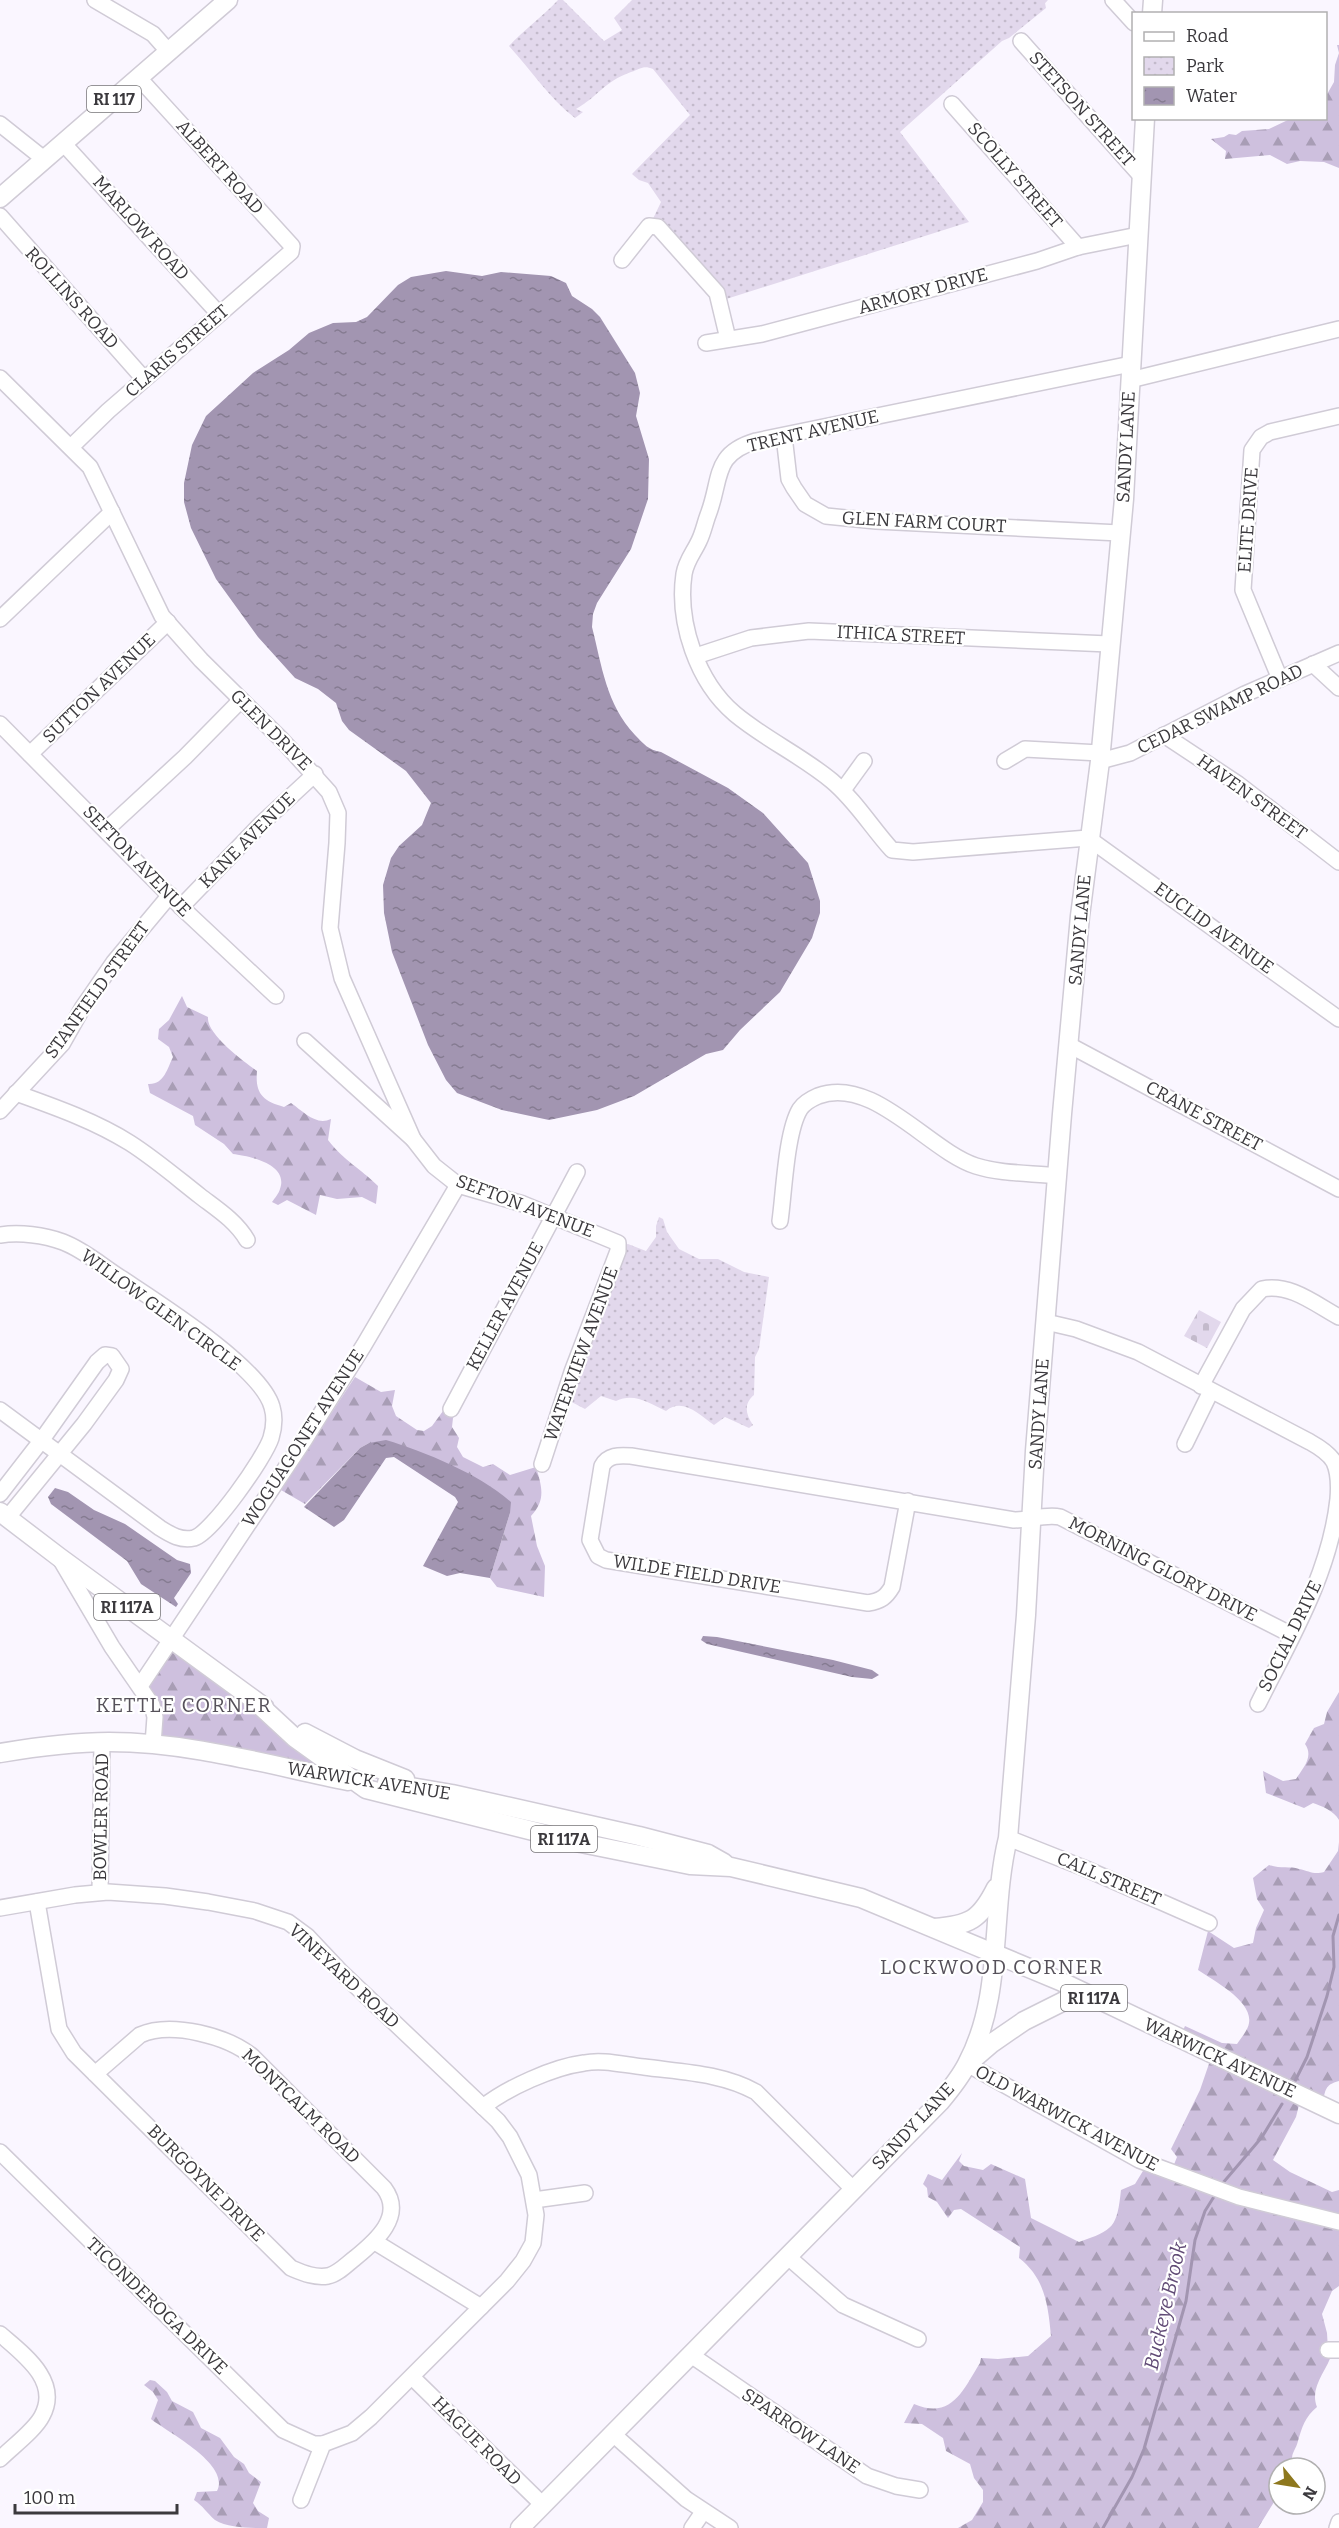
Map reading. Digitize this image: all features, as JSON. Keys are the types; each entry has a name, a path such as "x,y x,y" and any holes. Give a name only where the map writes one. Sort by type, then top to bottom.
{"main road":[{"name":"RI 117","path":"0,198 228,0"},
{"name":"SANDY LANE","path":"520,2528 940,2102 967,2064 986,2009 1000,1881 1008,1838 1069,1045 1088,838 1100,757 1120,533 1146,120"},
{"name":"RI 117A","path":"4,1514 58,1557 275,1715 355,1759 446,1793"},
{"name":"RI 117A","path":"254,1700 296,1738 360,1785"},
{"name":"WARWICK AVENUE","path":"0,1753 47,1746 102,1742 153,1744 246,1759 360,1785 614,1850 690,1865 730,1867 861,1899 1082,1992 1339,2114"},
{"name":"WARWICK AVENUE","path":"360,1785 369,1779 446,1793 639,1836 708,1854 730,1867"},
{"path":"934,1928 972,1921 986,1907 1000,1881"},
{"path":"967,2064 1023,2021 1082,1992"}],"street":[{"path":"95,0 153,34 168,51"},
{"path":"1113,0 1132,21"},
{"name":"STETSON STREET","path":"1021,41 1142,177"},
{"name":"ALBERT ROAD","path":"138,77 291,246 291,252 285,259"},
{"name":"SCOLLY STREET","path":"952,104 1078,246"},
{"path":"0,124 44,159"},
{"name":"MARLOW ROAD","path":"63,142 219,314"},
{"name":"ROLLINS ROAD","path":"0,216 144,379"},
{"path":"622,260 649,226 658,227 717,293 728,339"},
{"name":"ARMORY DRIVE","path":"706,343 774,331 1038,261 1078,246 1138,235"},
{"name":"CLARIS STREET","path":"71,447 144,379 285,259"},
{"name":"TRENT AVENUE","path":"1088,838 1020,845 892,850 843,790 812,765 758,731 729,708 711,687 696,656 685,625 683,608 685,573 715,496 722,464 738,447 784,435 1131,372 1339,329"},
{"name":"GLEN DRIVE","path":"0,378 90,467 152,600 168,622 201,660 315,774 329,792 338,813 330,928 335,956 342,978 413,1139"},
{"name":"ELITE DRIVE","path":"1280,679 1243,590 1252,450 1261,437 1270,432 1339,416"},
{"name":"GLEN FARM COURT","path":"784,435 789,479 805,504 826,516 876,521 1120,533"},
{"path":"0,620 112,512"},
{"name":"SUTTON AVENUE","path":"30,754 168,622"},
{"name":"ITHICA STREET","path":"696,656 751,638 809,631 1109,644"},
{"name":"CEDAR SWAMP ROAD","path":"1005,762 1025,749 1100,757 1130,753 1280,679 1339,653"},
{"path":"1312,664 1339,688"},
{"path":"106,830 185,757 241,700"},
{"name":"SEFTON AVENUE","path":"0,724 181,907 276,996"},
{"name":"HAVEN STREET","path":"1164,735 1238,784 1339,862"},
{"path":"843,790 864,761"},
{"name":"KANE AVENUE","path":"181,907 262,823 315,774"},
{"name":"EUCLID AVENUE","path":"1088,838 1339,1019"},
{"name":"STANFIELD STREET","path":"0,1111 65,1040 83,1007 114,962 170,895"},
{"name":"SEFTON AVENUE","path":"305,1041 413,1139 434,1166 458,1185 552,1215 618,1243"},
{"name":"CRANE STREET","path":"1069,1045 1339,1189"},
{"path":"16,1093 84,1119 129,1143 155,1160 223,1213 237,1226 247,1240"},
{"path":"780,1221 793,1128 800,1110 812,1099 826,1093 854,1096 888,1109 953,1155 976,1166 1058,1176"},
{"name":"KELLER AVENUE","path":"450,1409 577,1172"},
{"name":"WOGUAGONET AVENUE","path":"140,1686 311,1430 458,1185"},
{"name":"WILLOW GLEN CIRCLE","path":"0,1235 12,1233 39,1236 61,1242 83,1252 225,1352 254,1378 264,1391 272,1408 274,1422 262,1457 213,1524 204,1533 192,1538 176,1537 160,1528 0,1410"},
{"name":"WATERVIEW AVENUE","path":"542,1464 572,1372 618,1251 618,1243"},
{"path":"1185,1444 1206,1388 1243,1309 1262,1289 1279,1287 1290,1291 1339,1317"},
{"name":"SOCIAL DRIVE","path":"1046,1322 1076,1329 1138,1352 1323,1449 1334,1462 1338,1475 1338,1492 1331,1542 1317,1583 1258,1704"},
{"path":"0,1494 41,1442 97,1362 105,1355 112,1356 121,1370 116,1380 84,1424 4,1514"},
{"path":"62,1409 84,1424"},
{"name":"WILDE FIELD DRIVE","path":"908,1501 892,1587 886,1596 868,1603 606,1560 598,1556 590,1540 600,1471 608,1459 617,1455 908,1501 1014,1520 1031,1520"},
{"name":"MORNING GLORY DRIVE","path":"1031,1520 1060,1517 1292,1635"},
{"path":"58,1557 112,1647 152,1705 155,1717 153,1744"},
{"name":"BOWLER ROAD","path":"100,1892 102,1742"},
{"name":"CALL STREET","path":"1008,1838 1084,1868 1209,1923"},
{"name":"VINEYARD ROAD","path":"0,1908 100,1892 165,1896 255,1911 288,1922 308,1936 498,2121 519,2153 534,2199 535,2230 528,2253 507,2281 412,2377 352,2433 322,2444"},
{"name":"BURGOYNE DRIVE","path":"37,1902 60,2029 68,2047 291,2268 311,2276 330,2276 375,2242"},
{"name":"MONTCALM ROAD","path":"95,2074 140,2035 153,2030 200,2034 221,2039 244,2050 342,2144 387,2192 391,2201 390,2218 384,2231 375,2242"},
{"path":"483,2107 508,2090 580,2063 603,2062 709,2076 742,2084 756,2092 853,2189"},
{"name":"OLD WARWICK AVENUE","path":"967,2064 1139,2160 1239,2198 1339,2222"},
{"name":"TICONDEROGA DRIVE","path":"0,2152 283,2430 314,2444 322,2444"},
{"path":"534,2199 585,2193"},
{"path":"375,2242 481,2307"},
{"path":"787,2256 843,2305 918,2339"},
{"path":"0,2334 41,2374 48,2396 40,2419 0,2458"},
{"name":"SPARROW LANE","path":"691,2355 867,2476 896,2487 920,2490"},
{"name":"HAGUE ROAD","path":"412,2377 543,2505"},
{"path":"613,2434 669,2484 703,2511 730,2528"},
{"path":"301,2500 322,2444"},
{"path":"692,2528 703,2511"},
{"path":"1337,2528 1339,2522"}],"green space":[{"path":"558,0 563,0 604,41 622,30 614,18 632,0 1048,0 1045,3 1046,8 1009,38 1002,41 900,132 969,222 720,301 650,225 661,202 648,183 632,174 690,115 653,69 642,68 614,80 576,109 583,112 575,118 548,93 509,46"},
{"path":"1339,53 1339,168 1324,162 1300,161 1287,164 1270,155 1225,159 1226,151 1211,139 1229,134 1236,135 1242,131 1269,129 1288,120 1327,120 1327,94 1334,82 1335,65"},
{"path":"182,996 187,1007 208,1017 213,1031 227,1047 257,1071 257,1085 265,1099 284,1107 291,1103 305,1114 320,1121 331,1119 328,1140 340,1154 378,1186 376,1204 362,1197 337,1199 320,1195 316,1215 287,1200 278,1205 272,1202 279,1191 281,1180 279,1173 273,1167 257,1159 233,1154 224,1144 195,1125 193,1116 150,1093 148,1084 161,1079 173,1057 169,1047 158,1039 159,1029 169,1020"},
{"path":"659,1217 663,1219 667,1232 679,1249 699,1259 718,1259 744,1272 769,1277 759,1349 755,1357 754,1395 747,1406 747,1413 753,1425 749,1428 725,1417 714,1425 691,1409 679,1406 666,1411 635,1398 616,1401 601,1396 585,1409 564,1398 620,1246 628,1244 646,1251 656,1237"},
{"path":"1199,1310 1221,1322 1207,1348 1184,1336"},
{"path":"355,1377 381,1392 395,1390 392,1406 396,1416 417,1430 424,1431 432,1426 443,1411 460,1404 453,1418 452,1427 459,1438 457,1447 463,1457 483,1467 493,1464 510,1475 536,1467 541,1499 531,1516 537,1546 545,1566 544,1597 497,1587 490,1578 510,1513 369,1443 360,1448 305,1504 281,1490"},
{"path":"171,1641 286,1724 373,1780 160,1745 142,1690"},
{"path":"1339,1692 1339,1820 1331,1811 1316,1804 1313,1803 1304,1808 1266,1793 1263,1771 1283,1781 1296,1779 1308,1758 1305,1744 1314,1728 1324,1724 1327,1712"},
{"path":"1339,1842 1339,2081 1328,2086 1322,2105 1301,2097 1296,2117 1273,2160 1290,2172 1332,2192 1339,2190 1339,2286 1332,2291 1322,2314 1327,2333 1328,2350 1332,2353 1315,2393 1317,2407 1304,2423 1293,2456 1267,2456 1267,2513 1258,2528 958,2528 972,2520 983,2502 983,2490 974,2478 970,2464 946,2451 943,2438 922,2424 904,2423 914,2404 927,2408 938,2408 955,2400 968,2383 981,2358 1028,2356 1051,2336 1044,2293 1035,2274 1019,2258 1020,2247 961,2209 954,2210 948,2218 937,2202 928,2197 927,2188 923,2184 928,2174 942,2180 962,2153 959,2161 964,2166 983,2170 991,2164 1025,2179 1031,2218 1079,2242 1107,2230 1118,2212 1121,2190 1135,2184 1146,2166 1171,2172 1177,2157 1171,2149 1200,2090 1212,2055 1179,2039 1185,2026 1222,2043 1237,2044 1248,2026 1249,2015 1239,1999 1198,1970 1208,1931 1234,1948 1253,1943 1256,1928 1264,1910 1257,1899 1253,1878 1269,1865 1314,1873 1324,1872 1338,1851"},
{"path":"150,2380 155,2381 167,2392 172,2401 193,2412 201,2428 220,2438 234,2457 261,2482 253,2503 258,2511 269,2518 267,2528 240,2527 220,2523 194,2500 197,2492 217,2491 219,2481 215,2470 183,2440 151,2419 158,2400 153,2392 144,2385"}],"water":[{"path":"446,271 482,276 501,272 551,276 566,283 572,296 600,317 635,373 640,393 636,416 649,459 648,499 631,549 597,603 593,614 592,627 606,684 617,711 646,746 728,788 763,813 808,863 820,901 820,913 812,938 780,992 740,1030 723,1050 706,1054 634,1096 597,1110 549,1120 502,1110 457,1093 446,1080 428,1045 392,952 384,913 383,885 391,858 399,846 422,825 431,803 406,771 349,730 342,721 336,703 318,689 295,678 258,637 216,579 191,528 184,502 184,483 192,445 206,416 253,373 289,350 309,333 333,323 356,322 367,317 398,285 411,277"},
{"path":"386,1440 468,1473 511,1502 510,1513 490,1578 460,1573 447,1576 423,1566 458,1502 455,1497 394,1457 386,1458 344,1520 334,1527 304,1507 360,1448 369,1443"},
{"path":"55,1488 68,1492 94,1510 125,1524 177,1560 190,1564 191,1573 174,1598 178,1604 176,1607 141,1584 127,1561 51,1504 48,1497"},
{"path":"703,1636 833,1660 872,1670 879,1675 872,1679 852,1677 707,1644 701,1640"}],"waterway":[{"name":"Buckeye Brook","path":"1293,2085 1307,2057 1327,1996 1334,1967 1333,1936 1339,1915"},
{"name":"Buckeye Brook","path":"1222,2184 1262,2137 1282,2104"},
{"name":"Buckeye Brook","path":"1103,2528 1132,2477 1144,2449 1186,2301 1195,2240 1205,2211 1215,2195"}],"district":[{"name":"KETTLE CORNER","path":"184,1705"},
{"name":"LOCKWOOD CORNER","path":"992,1967"}]}
